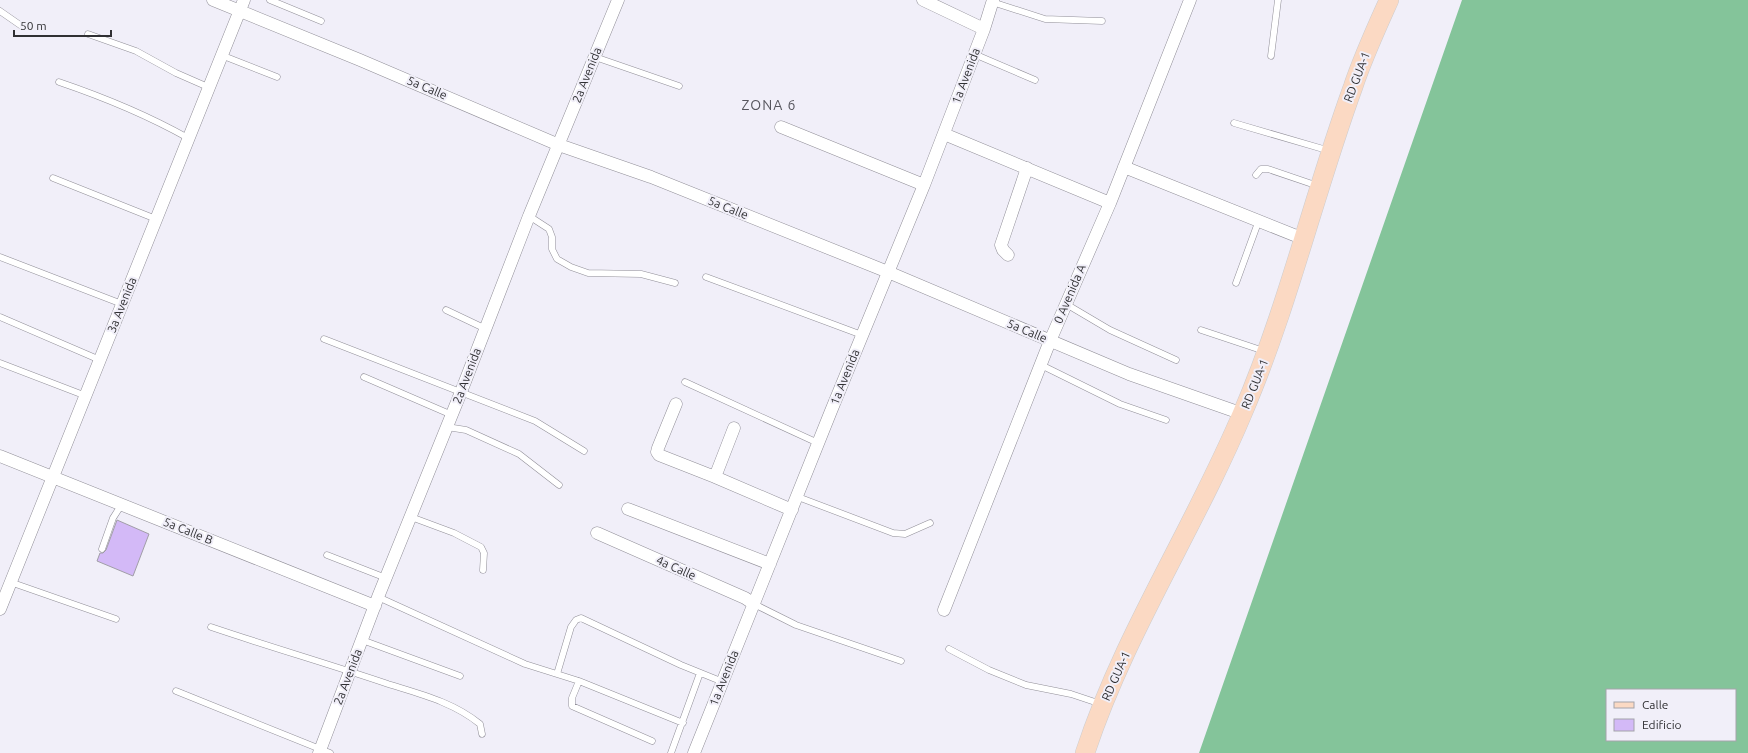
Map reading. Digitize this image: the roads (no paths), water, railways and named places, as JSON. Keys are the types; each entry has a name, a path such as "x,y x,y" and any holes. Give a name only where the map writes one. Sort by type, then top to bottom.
{"main road":[{"name":"RD GUA-1","path":"1085,753 1103,705 1133,638 1243,414 1267,352 1353,87 1389,0"}],"street":[{"name":"5a Calle","path":"213,0 242,5 360,60 559,145 650,177 888,272 1129,374 1243,414"},
{"name":"2a Avenida","path":"323,752 350,670 386,578 448,427 529,216 618,0"},
{"path":"923,0 984,28"},
{"name":"0 Avenida A","path":"944,610 1050,341 1110,203 1190,0"},
{"name":"1a Avenida","path":"694,753 798,497 818,443 924,185 993,1"},
{"name":"3a Avenida","path":"0,609 242,5"},
{"path":"781,127 924,185"},
{"path":"944,134 1110,203"},
{"path":"1124,167 1304,239"},
{"path":"1008,255 1003,250 1001,245 1027,168"},
{"path":"676,404 657,452 659,455 792,510"},
{"path":"715,477 734,428"},
{"name":"5a Calle B","path":"0,456 377,602"},
{"path":"628,509 770,564"},
{"name":"4a Calle","path":"598,533 745,598 754,604"}],"lane":[{"path":"270,0 321,21"},
{"path":"1271,56 1278,0"},
{"path":"993,1 1045,19 1102,21"},
{"path":"0,11 23,27"},
{"path":"88,34 136,52 176,73 208,87"},
{"path":"974,54 1035,80"},
{"path":"221,55 277,78"},
{"path":"595,57 679,86"},
{"path":"59,82 93,93 188,138"},
{"path":"1234,123 1331,152"},
{"path":"1256,175 1261,169 1268,169 1320,187"},
{"path":"53,178 156,219"},
{"path":"529,216 549,229 552,237 552,249 557,259 571,267 588,273 641,274 675,283"},
{"path":"1236,283 1259,220"},
{"path":"0,257 122,304"},
{"path":"706,277 780,303 862,335"},
{"path":"1066,304 1110,330 1176,360"},
{"path":"446,310 486,329"},
{"path":"0,317 100,360"},
{"path":"1202,330 1267,352"},
{"path":"324,339 535,421 584,450"},
{"path":"0,363 86,396"},
{"path":"1041,365 1120,404 1166,420"},
{"path":"364,377 452,416"},
{"path":"685,382 818,443"},
{"path":"448,427 466,430 519,454 559,485"},
{"path":"798,497 893,533 904,534 930,524"},
{"path":"102,549 113,518 122,504"},
{"path":"411,517 454,533 482,547 484,553 483,570"},
{"path":"327,555 386,578"},
{"path":"10,582 116,619"},
{"path":"377,602 525,664 579,681 683,723"},
{"path":"754,604 796,625 902,661"},
{"path":"557,674 571,627 576,620 581,618 700,673 723,682"},
{"path":"211,627 285,652 350,670 450,705 480,724 482,734"},
{"path":"362,640 460,676"},
{"path":"949,649 989,670 1026,685 1071,694 1103,705"},
{"path":"671,753 700,673"},
{"path":"579,681 572,698 572,706 652,741"},
{"path":"176,690 323,752"}],"district":[{"name":"ZONA 6","path":"769,105"}]}
